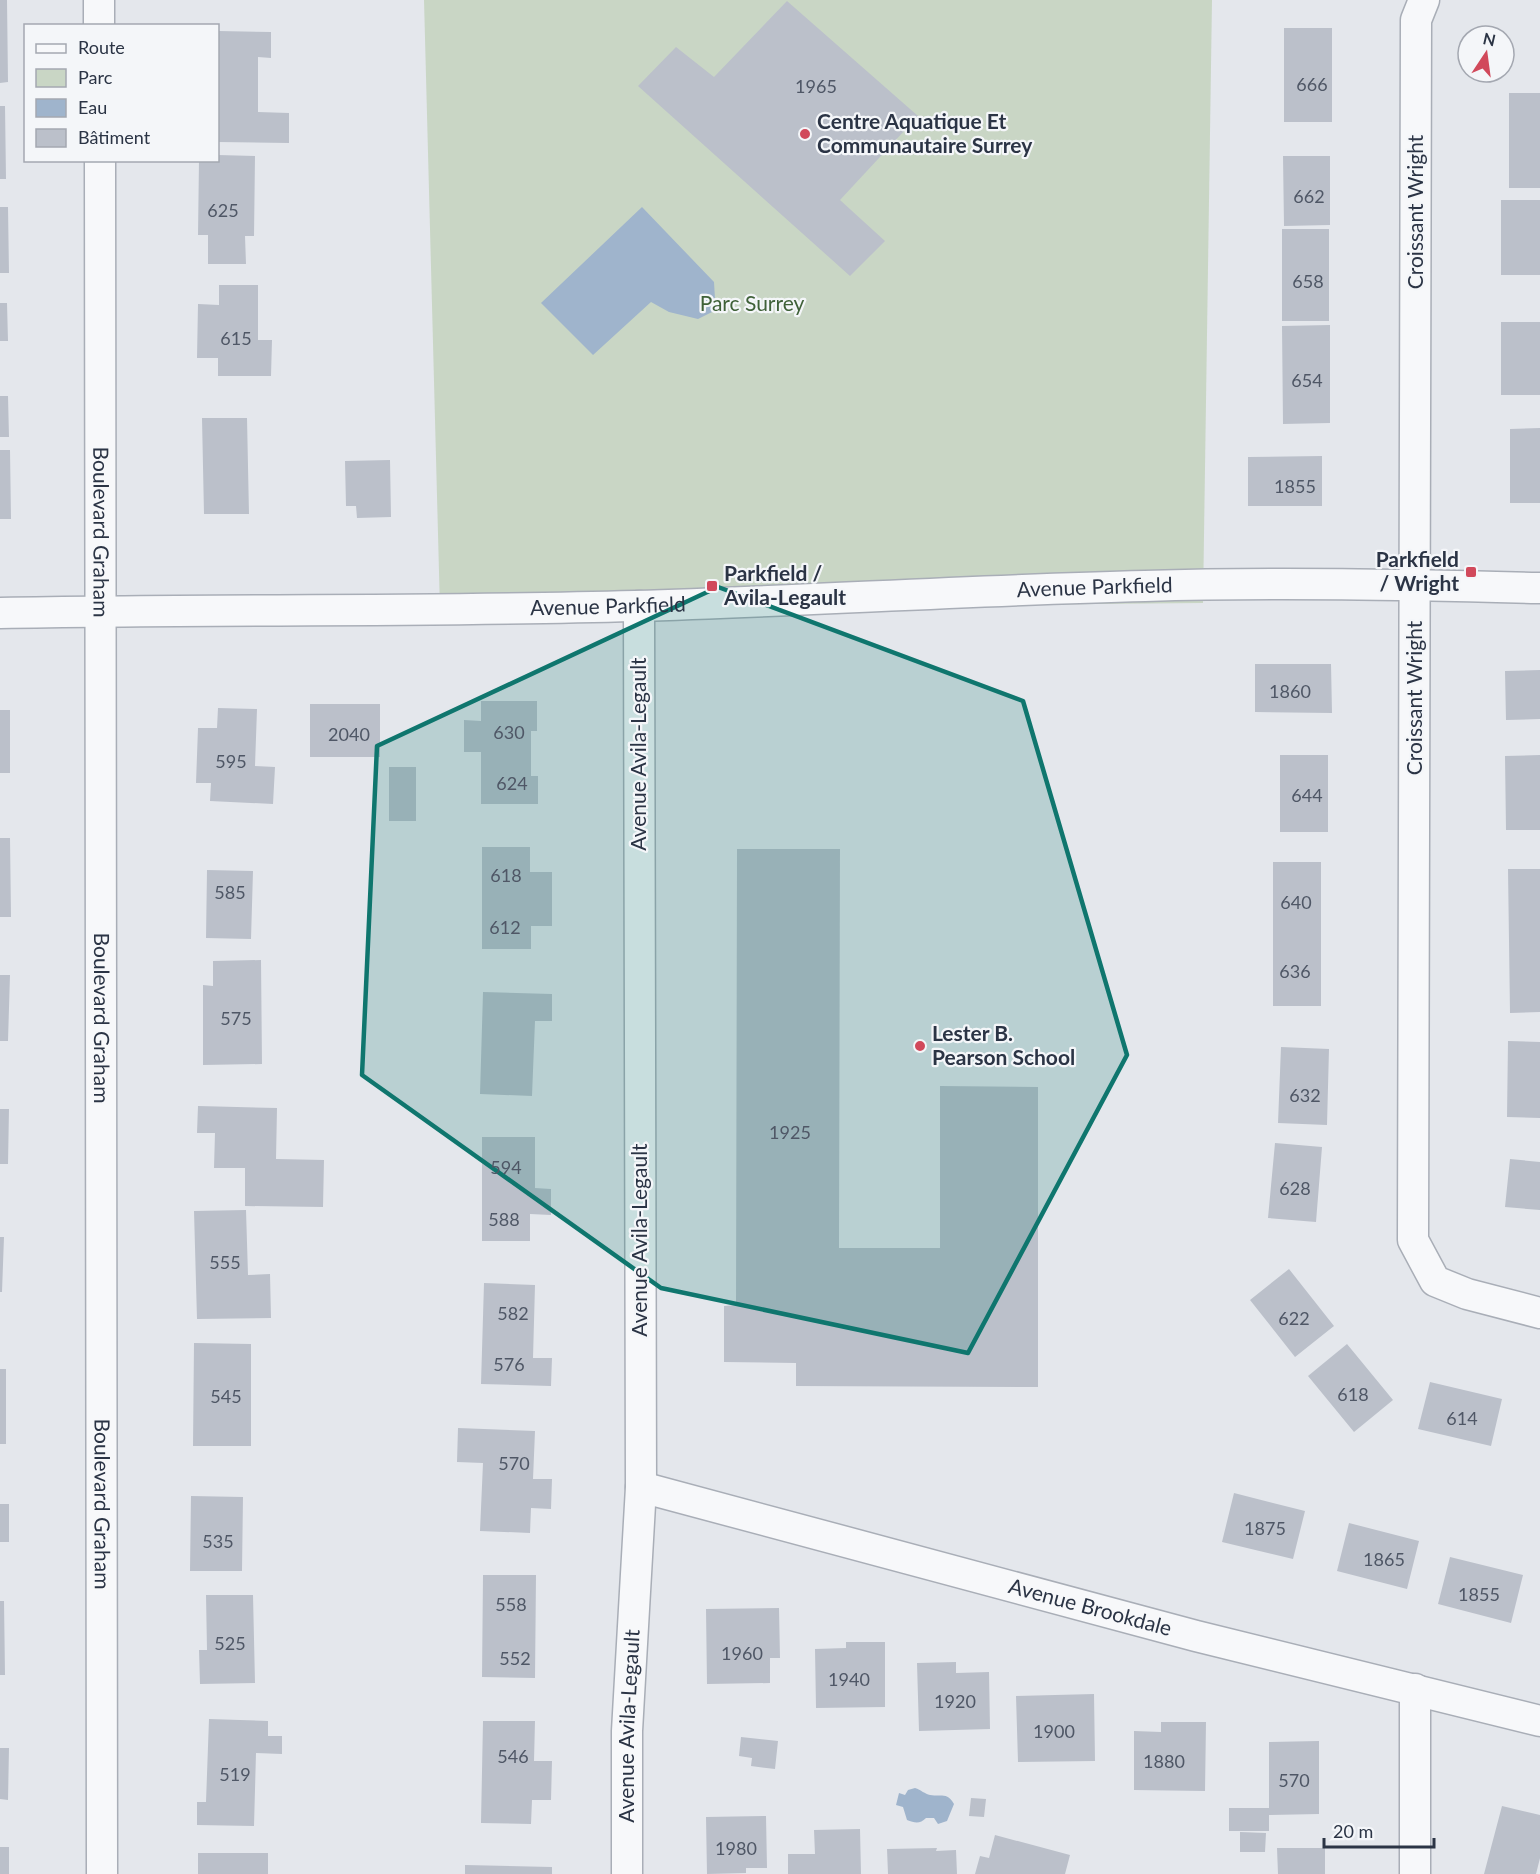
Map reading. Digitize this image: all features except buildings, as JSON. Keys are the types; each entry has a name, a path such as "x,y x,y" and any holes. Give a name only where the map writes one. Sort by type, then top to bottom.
{"street":[{"path":"99,0 99,24"},
{"name":"Croissant Wright","path":"1424,0 1416,20 1413,1240 1435,1281 1467,1294 1540,1313"},
{"name":"Boulevard Graham","path":"100,162 102,1874"},
{"name":"Avenue Parkfield","path":"0,613 101,610 456,610 639,606 1268,583 1540,588"},
{"name":"Avenue Avila-Legault","path":"627,1874 627,1731 641,1487 639,606"},
{"name":"Avenue Brookdale","path":"641,1487 1196,1636 1540,1721"},
{"path":"1415,1689 1415,1874"}],"highlighted area":[{"path":"718,587 1023,701 1127,1055 968,1353 661,1288 362,1075 377,746"}],"green space":[{"name":"Parc Surrey","path":"424,0 1212,0 1203,603 440,610"}],"water":[{"path":"642,207 714,282 715,299 712,312 698,319 669,312 651,302 593,355 541,303"},
{"path":"915,1788 930,1795 946,1796 951,1800 954,1804 947,1821 938,1824 934,1818 926,1818 917,1822 907,1820 903,1807 896,1805 899,1793 905,1795 908,1790"}],"place":[{"name":"Centre Aquatique Et Communautaire Surrey","path":"805,134"},
{"name":"Parkfield / Wright","path":"1471,572"},
{"name":"Parkfield / Avila-Legault","path":"712,586"},
{"name":"Lester B. Pearson School","path":"920,1046"}]}
